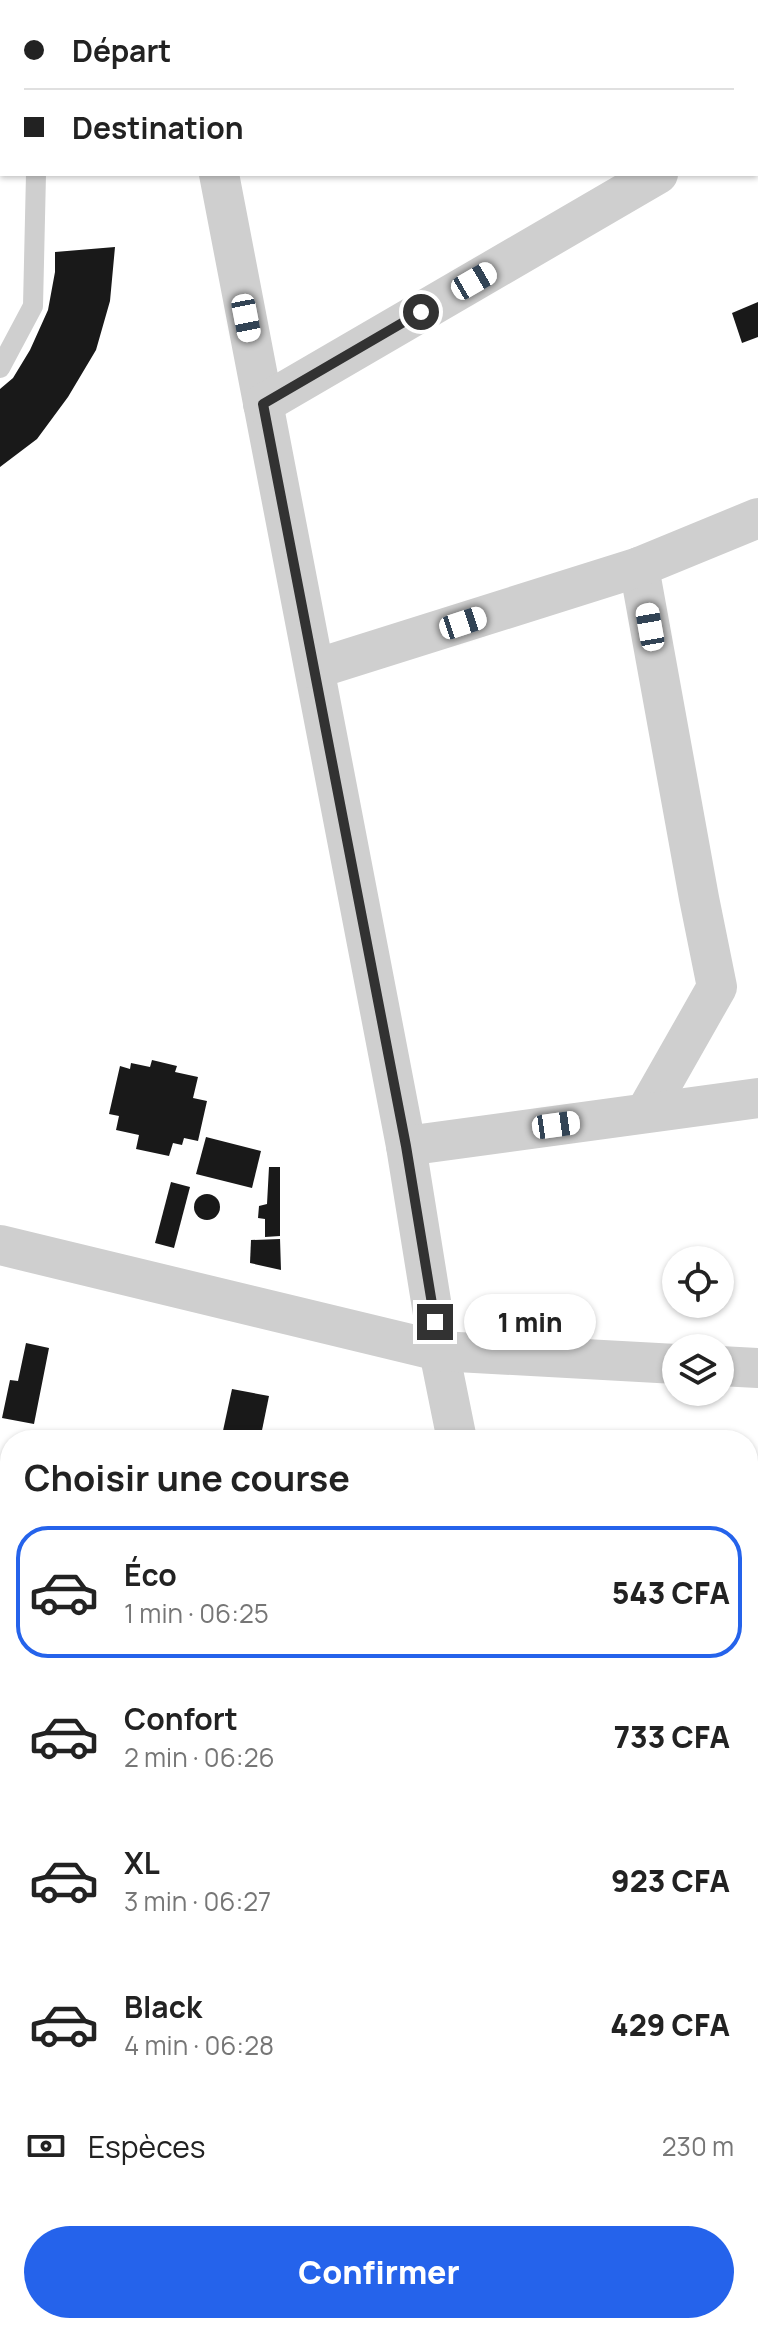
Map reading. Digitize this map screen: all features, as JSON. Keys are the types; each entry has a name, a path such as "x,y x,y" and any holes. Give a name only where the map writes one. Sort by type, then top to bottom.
{"street":[{"path":"219,176 406,1146 455,1430"},
{"path":"263,404 655,176"},
{"path":"315,669 639,567 758,518"},
{"path":"639,567 717,987 646,1112"},
{"path":"406,1146 758,1098"},
{"path":"0,1245 439,1351 662,1363"},
{"path":"734,1367 758,1368"}],"lane":[{"path":"0,368 33,306 36,176"}],"building":[{"path":"115,247 110,301 96,350 68,397 37,439 0,467 0,389 13,378 48,310 55,252"},
{"path":"758,302 758,337 742,343 732,313"},
{"path":"152,1060 177,1066 175,1072 198,1077 193,1098 207,1101 198,1141 184,1138 182,1145 173,1143 169,1156 136,1149 139,1135 116,1130 119,1116 109,1114 120,1066 130,1069 131,1063 150,1067"},
{"path":"206,1137 261,1151 252,1188 196,1174"},
{"path":"269,1167 280,1167 280,1236 265,1237 265,1219 258,1218 259,1206 267,1204"},
{"path":"171,1182 190,1187 174,1248 155,1243"},
{"path":"207,1194 216,1198 220,1207 216,1216 207,1220 198,1216 194,1207 198,1198"},
{"path":"280,1239 281,1270 250,1263 251,1240"},
{"path":"26,1343 49,1348 34,1424 2,1418 10,1380 18,1381"},
{"path":"232,1389 269,1396 262,1430 223,1430"}],"route":[{"path":"421,312 263,404 406,1146 435,1322"}]}
